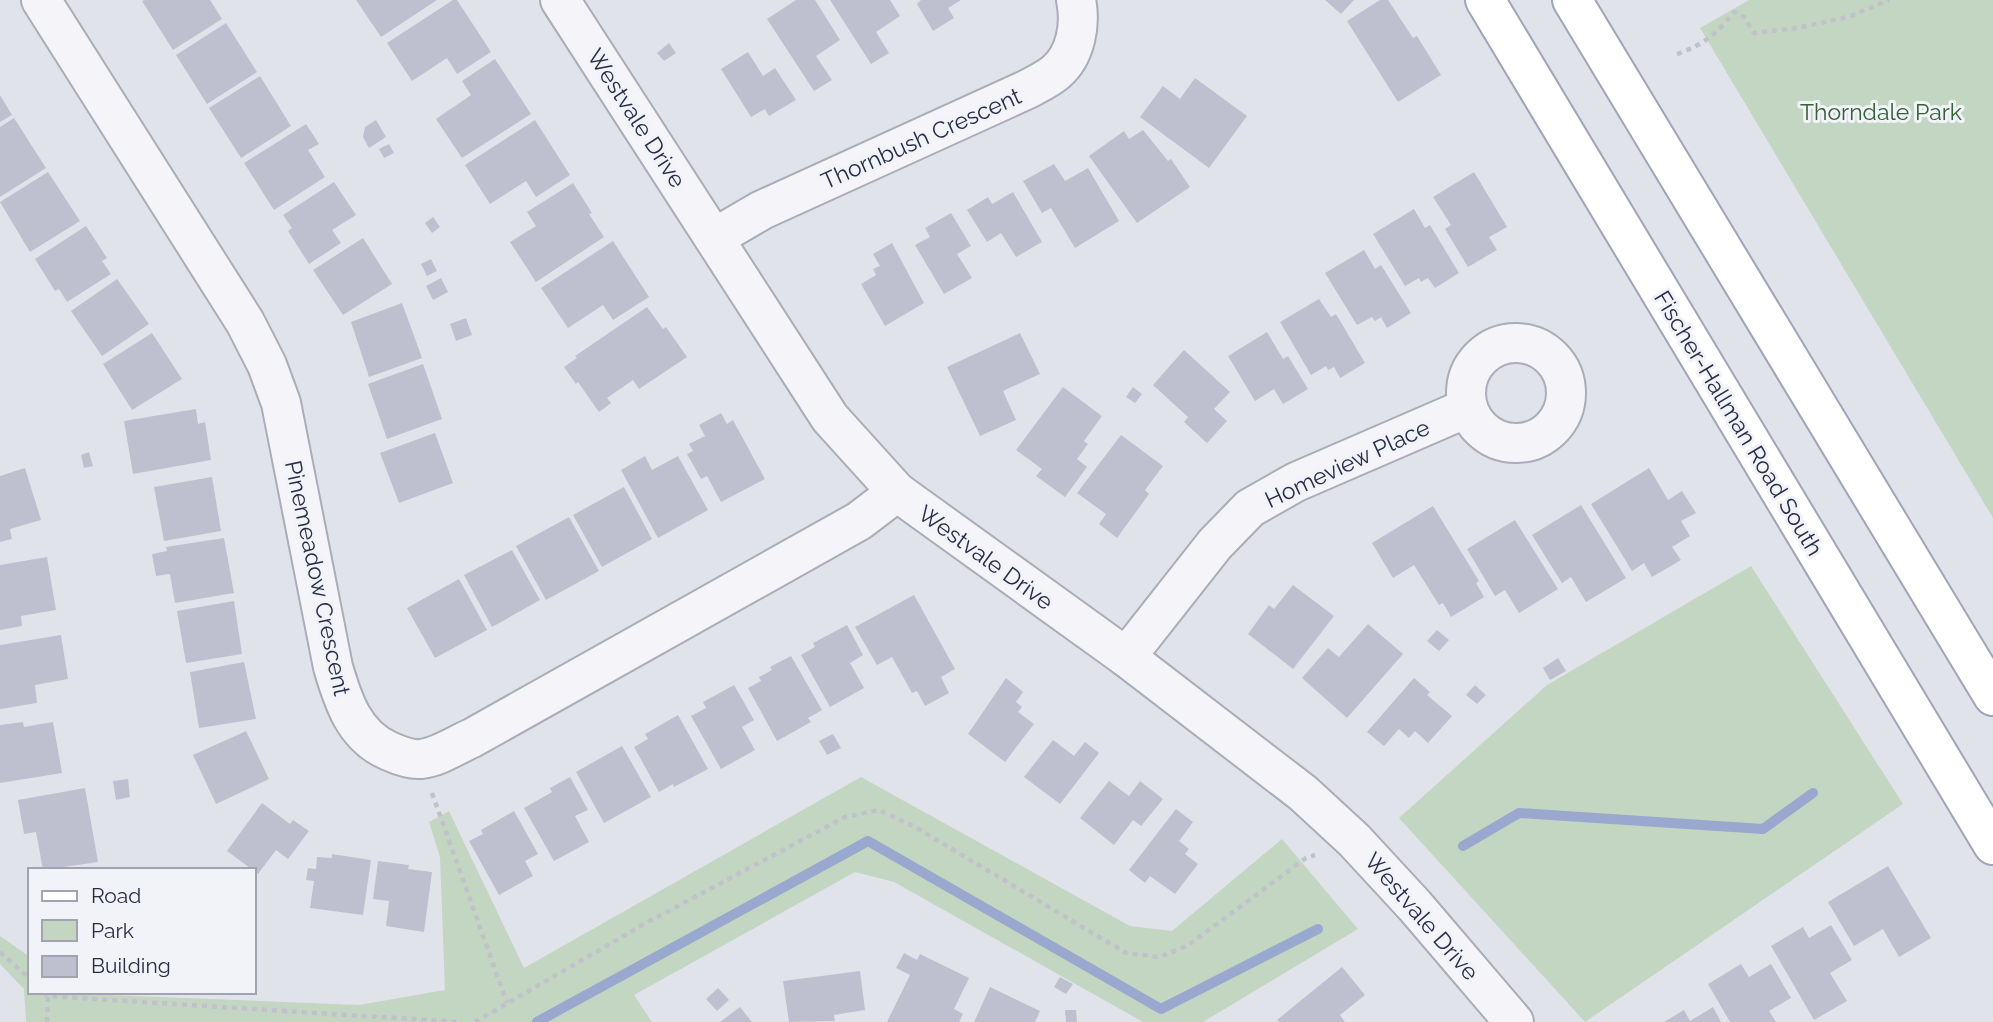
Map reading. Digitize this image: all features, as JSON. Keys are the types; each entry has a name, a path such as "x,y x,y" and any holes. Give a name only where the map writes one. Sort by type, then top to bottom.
{"main road":[{"name":"Fischer-Hallman Road South","path":"1485,0 1993,845"},
{"path":"1572,0 1993,696"}],"street":[{"name":"Pinemeadow Crescent","path":"41,0 245,322 267,365 281,403 333,667 343,703 356,726 378,747 398,755 420,759"},
{"name":"Westvale Drive","path":"561,0 830,418 897,492 1126,657 1303,793 1354,840 1415,906 1514,1022"},
{"name":"Thornbush Crescent","path":"714,238 762,210 1028,89 1058,71 1075,43 1080,19 1076,0"},
{"name":"Homeview Place","path":"1126,657 1214,544 1250,508 1296,482 1467,408"},
{"path":"420,759 450,748 533,704 859,521 897,492"}],"path":[{"path":"1677,54 1719,32 1734,12 1744,17 1754,33 1797,28 1848,17 1889,0"},
{"path":"420,759 507,1003"},
{"path":"475,1022 646,923 845,817 879,810 915,827 1126,953 1159,957 1186,946 1306,858 1354,840"},
{"path":"0,952 28,977"},
{"path":"47,1022 46,994 458,1022"}],"green space":[{"name":"Thorndale Park","path":"1749,0 1993,0 1993,518 1700,28"},
{"path":"1751,566 1903,804 1585,1022 1399,818 1547,685"},
{"path":"861,777 1130,926 1172,931 1282,839 1358,929 1203,1022 1143,1022 894,882 855,872 634,995 652,1022 26,1022 24,989 0,964 0,936 28,956 28,994 108,994 359,1005 445,990 440,857 429,822 449,811 524,968"}],"building":[{"path":"210,0 222,19 173,50 142,1"},
{"path":"356,0 437,0 381,37"},
{"path":"457,0 491,52 457,74 447,58 412,81 387,43"},
{"path":"796,0 815,0 840,40 816,56 832,80 814,91 767,19"},
{"path":"830,0 890,0 900,16 876,32 889,53 871,64"},
{"path":"921,0 961,0 948,8 954,18 933,31 917,4"},
{"path":"1325,0 1354,0 1341,14"},
{"path":"1380,0 1388,0 1413,38 1417,36 1441,75 1398,102 1347,21"},
{"path":"226,23 257,72 207,104 176,55"},
{"path":"669,43 676,53 664,61 657,53"},
{"path":"748,52 763,76 775,68 796,100 769,116 765,109 751,117 721,69"},
{"path":"495,59 531,114 462,158 436,119 471,95 462,81"},
{"path":"260,76 291,126 241,158 209,108"},
{"path":"1195,78 1247,116 1209,168 1140,117 1163,86 1180,99"},
{"path":"0,95 12,115 0,122"},
{"path":"14,118 46,168 0,197 0,127"},
{"path":"376,120 386,137 369,148 363,137 365,127"},
{"path":"535,120 570,175 536,197 526,181 490,204 465,165"},
{"path":"306,124 319,144 308,150 325,177 274,210 244,163"},
{"path":"1143,130 1168,161 1171,159 1190,187 1137,223 1089,156 1124,131 1129,139"},
{"path":"389,144 394,153 384,158 379,149"},
{"path":"1054,164 1065,181 1088,168 1119,221 1075,248 1051,208 1042,213 1023,181"},
{"path":"48,172 80,221 30,252 0,202"},
{"path":"1474,172 1507,227 1489,237 1497,250 1468,267 1445,229 1451,225 1433,197"},
{"path":"334,182 356,215 332,230 341,243 309,264 288,231 292,228 283,215"},
{"path":"573,183 604,237 536,282 510,242 536,226 527,212"},
{"path":"1013,192 1042,242 1016,257 1001,233 987,242 967,210 988,197 992,204"},
{"path":"1414,209 1425,228 1430,225 1459,273 1435,288 1428,278 1421,282 1419,278 1405,286 1373,234"},
{"path":"951,213 971,246 957,254 972,278 944,294 915,245 930,237 925,228"},
{"path":"433,217 440,227 432,233 425,223"},
{"path":"86,226 107,258 102,261 111,274 67,302 59,289 55,291 35,259"},
{"path":"363,238 392,284 343,315 313,270"},
{"path":"613,241 649,297 613,320 603,305 568,328 541,288"},
{"path":"892,243 924,303 885,326 861,284 876,275 873,269 880,266 873,254"},
{"path":"1364,250 1375,269 1381,265 1411,313 1387,328 1381,317 1375,321 1372,317 1357,325 1325,273"},
{"path":"431,259 437,271 427,276 421,264"},
{"path":"441,278 448,292 433,300 426,286"},
{"path":"117,279 149,324 102,356 71,311"},
{"path":"1319,299 1331,317 1336,314 1365,363 1340,378 1334,367 1328,370 1326,366 1311,375 1280,322"},
{"path":"402,303 422,358 369,377 351,322"},
{"path":"647,307 663,329 666,327 687,357 639,389 633,380 607,398 611,403 599,412 564,367 577,358 575,356"},
{"path":"466,318 472,335 456,341 450,324"},
{"path":"1267,332 1283,359 1288,356 1308,389 1283,404 1274,389 1255,401 1228,356"},
{"path":"152,333 182,379 132,410 103,364"},
{"path":"1020,333 1040,374 1003,391 1016,420 980,436 947,367"},
{"path":"1184,350 1230,392 1214,409 1227,421 1207,443 1184,422 1188,417 1153,385"},
{"path":"423,364 442,419 387,439 368,384"},
{"path":"1063,387 1102,416 1084,441 1088,444 1077,459 1087,467 1065,497 1036,476 1042,469 1016,450"},
{"path":"1133,387 1142,394 1135,403 1126,397"},
{"path":"196,409 198,424 205,422 211,460 133,474 124,421"},
{"path":"721,413 727,424 733,420 765,479 721,502 707,476 701,479 687,454 693,451 689,444 705,436 699,425"},
{"path":"435,433 453,483 399,503 380,453"},
{"path":"1121,435 1163,466 1145,490 1149,494 1117,538 1099,524 1106,514 1077,493"},
{"path":"89,452 93,466 84,468 81,455"},
{"path":"645,456 652,470 678,456 708,510 658,538 621,470"},
{"path":"25,468 41,520 10,529 12,539 0,542 0,476"},
{"path":"1649,468 1668,500 1682,491 1696,513 1681,521 1690,536 1672,547 1681,560 1652,577 1644,563 1632,571 1591,504"},
{"path":"212,477 221,531 164,541 154,487"},
{"path":"624,487 652,539 602,567 573,515"},
{"path":"1581,505 1626,578 1586,602 1571,577 1562,583 1532,535"},
{"path":"1433,506 1479,581 1476,583 1484,597 1451,617 1443,603 1439,605 1414,565 1393,578 1372,543"},
{"path":"569,517 599,571 546,600 516,546"},
{"path":"1515,520 1558,589 1519,613 1505,590 1495,596 1467,549"},
{"path":"224,538 234,593 175,603 170,574 156,576 152,554 167,551 166,547"},
{"path":"512,550 540,600 492,627 464,575"},
{"path":"47,557 56,610 21,616 22,626 0,630 0,565"},
{"path":"459,579 487,630 435,658 407,608"},
{"path":"1293,585 1334,616 1293,669 1248,634 1269,605 1274,609"},
{"path":"914,595 955,669 941,677 949,693 925,706 917,691 912,693 892,657 877,665 855,627"},
{"path":"234,601 242,654 186,663 177,611"},
{"path":"1368,624 1403,654 1347,718 1302,678 1328,648 1339,657"},
{"path":"847,625 863,655 850,663 864,688 830,707 801,655 815,647 813,643"},
{"path":"1437,630 1449,640 1439,651 1427,641"},
{"path":"61,635 68,679 35,685 37,703 0,709 0,645"},
{"path":"791,656 822,710 808,718 811,722 777,741 748,688 761,681 759,677 772,670 770,667"},
{"path":"1558,658 1566,671 1550,680 1543,668"},
{"path":"244,662 256,719 199,728 190,672"},
{"path":"1006,678 1023,692 1016,702 1022,707 1018,712 1034,724 1005,762 968,734"},
{"path":"1414,678 1430,692 1427,695 1452,716 1428,743 1415,731 1409,738 1399,729 1384,746 1367,732"},
{"path":"734,685 754,720 742,727 755,750 721,769 691,716 706,708 703,702"},
{"path":"1475,685 1486,695 1477,704 1466,695"},
{"path":"678,715 708,769 659,792 634,747 648,739 645,734"},
{"path":"23,722 24,727 53,722 62,773 0,783 0,725"},
{"path":"246,731 269,779 216,804 193,755"},
{"path":"833,734 841,748 827,755 819,741"},
{"path":"1053,740 1074,756 1085,742 1099,753 1060,804 1024,777"},
{"path":"622,746 651,797 604,823 576,772"},
{"path":"570,777 588,810 575,816 589,842 554,861 524,808 552,792 550,788"},
{"path":"128,779 130,797 116,800 113,781"},
{"path":"1109,781 1129,796 1140,781 1163,799 1141,826 1133,820 1114,845 1080,818"},
{"path":"85,788 98,862 43,868 36,832 24,834 18,800"},
{"path":"262,803 290,824 293,820 309,831 288,859 276,850 258,874 256,868 250,868 227,851"},
{"path":"1176,809 1193,822 1179,841 1189,849 1185,854 1198,864 1175,894 1150,876 1145,883 1129,870"},
{"path":"514,811 538,854 525,861 533,876 499,895 469,841 483,834 481,830"},
{"path":"332,854 371,860 363,915 310,908 314,881 306,880 308,868 316,869 317,857 332,858"},
{"path":"378,861 409,865 408,869 432,872 424,932 386,926 389,901 373,899"},
{"path":"1888,866 1931,938 1899,957 1883,929 1854,946 1828,902"},
{"path":"1831,925 1852,960 1830,973 1847,1001 1814,1020 1771,946 1803,927 1809,938"},
{"path":"904,953 917,960 920,954 969,978 954,1009 963,1014 959,1022 887,1022 910,975 896,968"},
{"path":"1741,964 1749,977 1771,964 1791,998 1769,1011 1776,1022 1730,1022 1708,984"},
{"path":"1342,967 1365,995 1340,1015 1345,1022 1277,1020"},
{"path":"860,971 865,1010 834,1015 835,1021 789,1022 783,981"},
{"path":"1060,977 1073,984 1066,994 1054,987"},
{"path":"990,987 1040,1011 1035,1022 974,1022"},
{"path":"718,988 729,1000 717,1011 706,999"},
{"path":"740,1007 752,1022 720,1022"},
{"path":"1713,1007 1721,1022 1664,1022 1684,1010 1690,1021"},
{"path":"1065,1010 1076,1010 1077,1022 1066,1022"}],"waterway":[{"path":"1463,846 1519,813 1763,829 1813,793"},
{"path":"537,1022 868,841 1161,1009 1318,929"}]}
